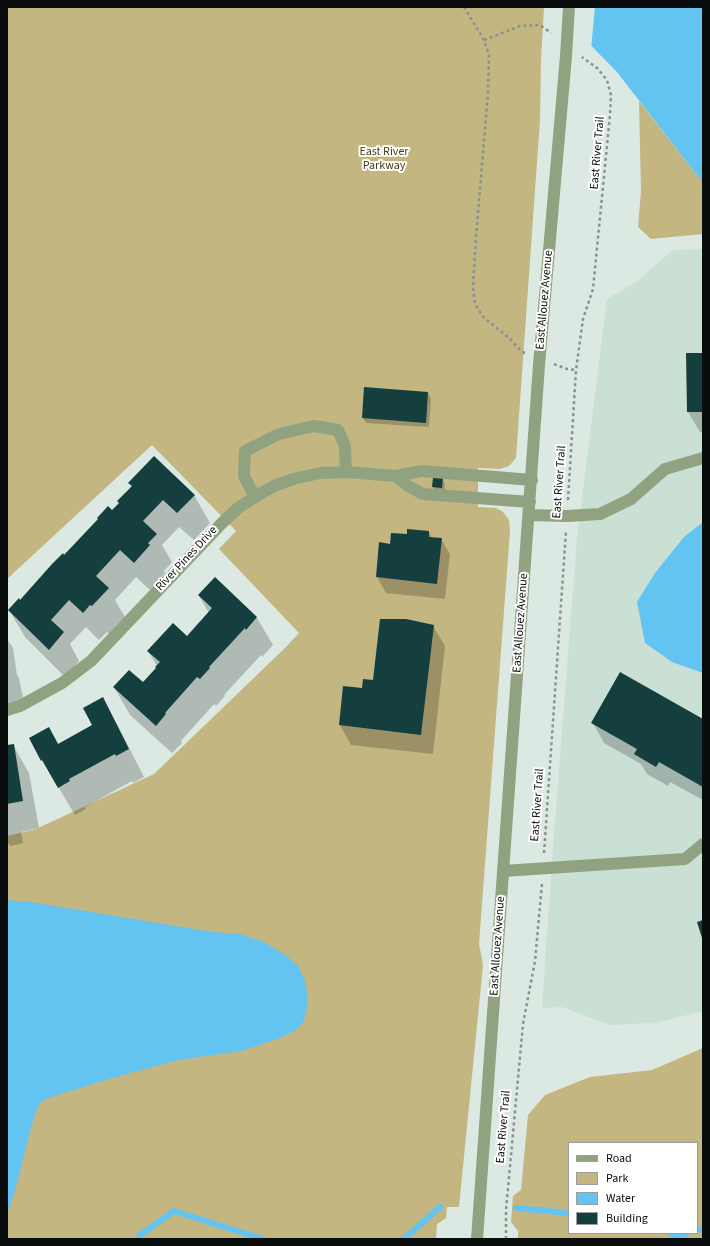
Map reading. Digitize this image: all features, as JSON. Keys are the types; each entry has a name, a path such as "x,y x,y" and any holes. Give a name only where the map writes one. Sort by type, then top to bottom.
{"street":[{"name":"East Allouez Avenue","path":"477,1239 540,359 569,7"},
{"path":"255,497 244,476 245,451 279,434 314,426 338,430 345,446 346,472"},
{"path":"529,515 567,516 600,514 631,499 665,469 703,458"},
{"name":"River Pines Drive","path":"7,710 20,706 42,695 62,683 91,661 217,527 238,508 274,486 293,479 320,473 346,472 396,476 421,471 532,480"},
{"path":"396,476 408,486 423,494 530,502"},
{"path":"503,871 686,859 703,844"}],"path":[{"path":"464,7 484,40 489,55 488,93 473,287 475,303 482,316 509,338 522,352 567,370 576,370"},
{"path":"484,40 520,26 540,25 553,35"},
{"name":"East River Trail","path":"506,1239 506,1210 523,1024 535,960 543,869 576,370 583,319 593,290 609,131 610,95 606,80 597,68 578,54"}],"shaded area":[{"path":"703,249 703,1011 655,1023 610,1025 562,1007 542,1008 577,539 607,299 636,282 673,250"}],"green space":[{"name":"East River Parkway","path":"7,7 544,7 540,120 516,458 509,466 500,469 478,468 478,507 496,508 503,512 509,520 510,531 479,944 483,965 459,1207 447,1207 446,1218 437,1224 436,1239 7,1239 7,836 36,829 154,774 299,633 219,549 236,531 152,445 7,579"},
{"path":"639,101 703,183 703,234 651,239 638,227 641,191"},
{"path":"703,1048 703,1239 518,1239 518,1231 511,1222 513,1196 521,1190 528,1115 545,1095 590,1077 652,1070"}],"water":[{"path":"553,7 703,7 703,183 617,72"},
{"path":"703,522 703,673 672,662 645,643 637,602 655,573 684,537"},
{"path":"7,900 30,902 213,932 240,934 264,942 284,954 298,966 305,981 308,1001 304,1021 296,1030 280,1038 241,1051 178,1060 112,1078 45,1099 38,1106 33,1120 15,1191 7,1215"}],"pier":[{"path":"551,7 595,7 591,49 552,8"}],"building":[{"path":"686,353 703,353 703,412 687,412"},
{"path":"364,387 428,392 426,423 362,418"},
{"path":"154,456 195,495 177,513 163,500 143,521 157,534 148,543 150,545 134,563 120,550 96,576 109,588 83,613 69,600 51,620 64,632 49,650 8,610 19,598 20,600 63,553 64,555 98,519 97,518 108,506 112,510 119,503 117,501 132,486 128,483"},
{"path":"433,478 443,478 442,488 432,487"},
{"path":"407,529 429,531 429,537 442,538 437,584 376,577 379,542 390,544 391,533 407,534"},
{"path":"215,577 257,617 209,667 210,668 200,679 197,677 165,713 166,714 156,726 113,687 129,670 143,682 160,662 147,651 173,623 187,636 212,608 198,595"},
{"path":"380,619 406,619 434,625 421,735 339,725 343,686 362,688 363,679 373,680"},
{"path":"620,672 703,719 703,787 659,762 656,767 634,754 637,749 591,723"},
{"path":"103,697 129,749 116,756 115,754 69,779 70,781 58,788 29,738 49,727 58,744 92,725 83,708"},
{"path":"14,744 23,801 7,804 7,745"},
{"path":"703,920 703,938 702,938 697,922"}],"waterway":[{"path":"404,1239 440,1207"},
{"path":"516,1208 568,1213"},
{"path":"139,1239 139,1236 174,1211 263,1239"},
{"path":"698,1230 703,1229"},
{"path":"672,1234 675,1236 682,1234"}]}
